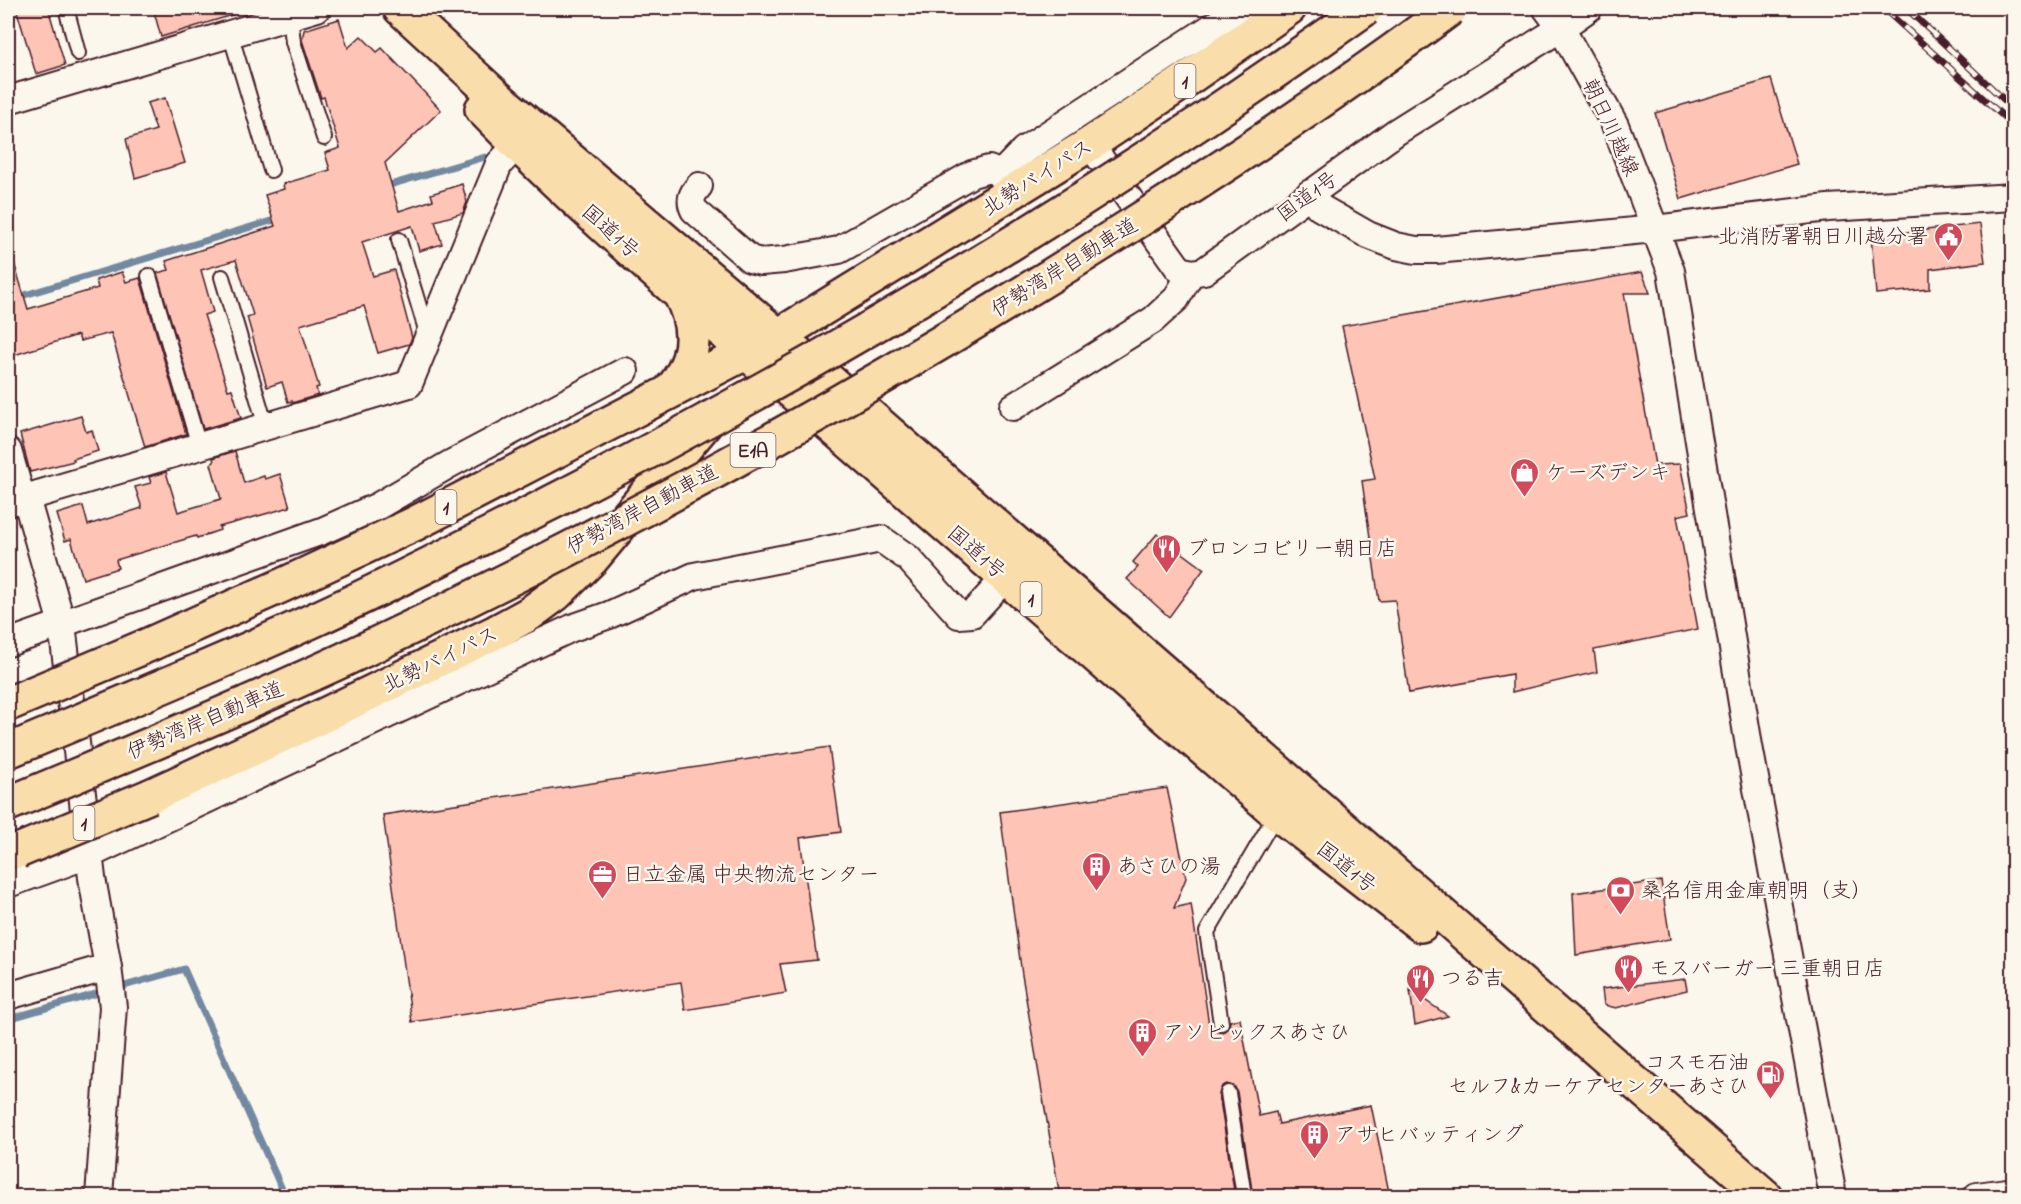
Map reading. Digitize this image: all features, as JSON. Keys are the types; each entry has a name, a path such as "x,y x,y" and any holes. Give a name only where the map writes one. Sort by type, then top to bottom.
{"highway":[{"name":"国道1号","path":"377,8 517,145 680,294 1277,813 1716,1155"},
{"name":"国道1号","path":"400,8 499,99 778,336 1765,1197"},
{"name":"E1A","path":"8,750 166,686 319,618 482,538 670,441 1000,252 1147,159 1366,8"},
{"name":"伊勢湾岸自動車道","path":"8,804 183,731 343,660 700,480 879,380 1041,283 1319,102 1451,8"},
{"name":"北勢バイパス","path":"13,853 150,796 306,724 529,614 556,594 592,559 752,357 778,336 1004,185 1090,144 1284,11"},
{"path":"666,394 687,368 691,353 691,325 680,294"},
{"name":"北勢バイパス","path":"8,704 139,649 333,562 414,524 666,394 752,357"}],"street":[{"path":"8,100 317,8"},
{"path":"1546,8 1561,28"},
{"name":"国道1号","path":"1191,273 1204,271 1215,264 1396,132 1561,28 1588,8"},
{"name":"1","path":"1004,185 1024,150 1227,11"},
{"name":"朝日川越線","path":"1561,28 1615,126 1671,271 1749,746 1833,1197"},
{"path":"1013,408 1152,320 1176,300 1191,273 1179,269 1170,259 1090,144"},
{"path":"18,500 409,384 499,164 517,145"},
{"path":"699,186 692,193 691,203 694,210 750,259 761,262 839,250 972,174 988,169 1004,185"},
{"path":"1310,193 1319,207 1368,235 1396,246 1416,250 1655,229 1828,208 2013,197"},
{"path":"8,643 322,531 378,506 450,464 625,371"},
{"path":"494,442 511,474"},
{"path":"8,451 18,500 62,624 91,854 92,878 109,972 113,1007 99,1197"},
{"path":"556,594 572,628 609,615 694,576 881,538 908,558 959,615 972,614 1006,577"},
{"name":"1","path":"8,884 91,854 572,628"},
{"path":"8,996 109,972"},
{"path":"1977,1197 2013,1191"}],"lane":[{"path":"66,8 78,53"},
{"path":"290,16 292,42 324,138"},
{"path":"230,33 271,170"},
{"path":"399,240 429,338"},
{"path":"149,276 200,446"},
{"path":"222,277 266,426"},
{"path":"1221,1023 1207,932 1277,813"},
{"path":"1228,1093 1244,1197"}],"building":[{"path":"16,8 48,8 65,65 36,74"},
{"path":"153,8 242,8 242,12 161,37"},
{"path":"339,19 348,48 361,36 377,52 382,48 441,110 385,163 399,211 433,200 431,194 462,184 467,202 463,213 435,221 442,244 419,251 412,226 362,242 373,276 394,270 412,338 409,344 378,353 364,306 300,325 319,387 316,388 318,395 292,403 292,401 288,402 282,382 267,387 247,317 253,315 236,260 201,270 213,312 204,315 228,390 232,389 241,418 203,429 157,273 169,270 166,261 275,226 265,195 284,189 283,184 330,170 325,153 340,148 324,97 321,98 302,40 304,30"},
{"path":"1771,79 1797,164 1681,199 1655,113"},
{"path":"165,98 185,163 135,178 126,139 156,130 147,103"},
{"path":"1980,224 1985,262 1930,269 1930,289 1876,294 1871,236"},
{"path":"8,256 12,256 28,309 98,288 96,280 122,272 126,282 140,278 186,434 145,447 111,333 80,341 78,335 8,357"},
{"name":"ケーズデンキ","path":"1642,272 1650,293 1624,293 1655,465 1680,464 1690,513 1677,516 1698,629 1594,650 1597,672 1512,692 1512,674 1409,693 1395,600 1379,601 1362,481 1375,479 1342,326"},
{"path":"81,416 86,432 92,430 98,451 73,459 74,461 30,472 20,434"},
{"path":"235,451 244,483 264,476 265,479 280,474 290,507 219,527 220,530 197,538 196,536 116,560 118,568 83,579 71,539 65,541 57,514 83,506 88,525 142,508 135,487 151,483 149,477 166,472 178,512 221,499 211,464 214,462 213,458"},
{"name":"ブロンコビリー朝日店","path":"1157,534 1204,569 1169,617 1127,579 1138,567 1133,562"},
{"name":"日立金属 中央物流センター","path":"829,747 841,832 800,838 817,960 780,964 786,993 685,1010 681,982 412,1022 383,815"},
{"path":"1167,788 1186,878 1174,908 1191,904 1209,1025 1223,1032 1229,1027 1230,1021 1240,1019 1259,1116 1276,1112 1279,1124 1371,1105 1390,1197 1253,1197 1237,1092 1235,1087 1227,1084 1222,1086 1219,1094 1235,1197 1060,1197 1022,975 1000,812"},
{"name":"桑名信用金庫朝明（支）","path":"1661,881 1670,939 1576,955 1573,893"},
{"name":"モスバーガー 三重朝日店","path":"1685,979 1687,990 1616,1008 1604,1005 1602,989"},
{"name":"つる吉","path":"1410,990 1448,1016 1415,1025"}],"waterway":[{"path":"383,187 485,157"},
{"path":"8,300 281,218"},
{"path":"117,988 184,969 285,1196"},
{"path":"8,1019 106,991"}],"railway":[{"path":"1883,8 2014,126"},
{"path":"1906,8 2014,109"}],"place":[{"name":"北消防署朝日川越分署","path":"1949,262"},
{"name":"ケーズデンキ","path":"1525,498"},
{"name":"ブロンコビリー朝日店","path":"1166,574"},
{"name":"あさひの湯","path":"1096,892"},
{"name":"日立金属 中央物流センター","path":"602,900"},
{"name":"桑名信用金庫朝明（支）","path":"1620,916"},
{"name":"モスバーガー 三重朝日店","path":"1628,994"},
{"name":"つる吉","path":"1420,1004"},
{"name":"アソビックスあさひ","path":"1142,1058"},
{"name":"コスモ石油 セルフ&カーケアセンターあさひ","path":"1770,1100"},
{"name":"アサヒバッティング","path":"1314,1160"}]}
